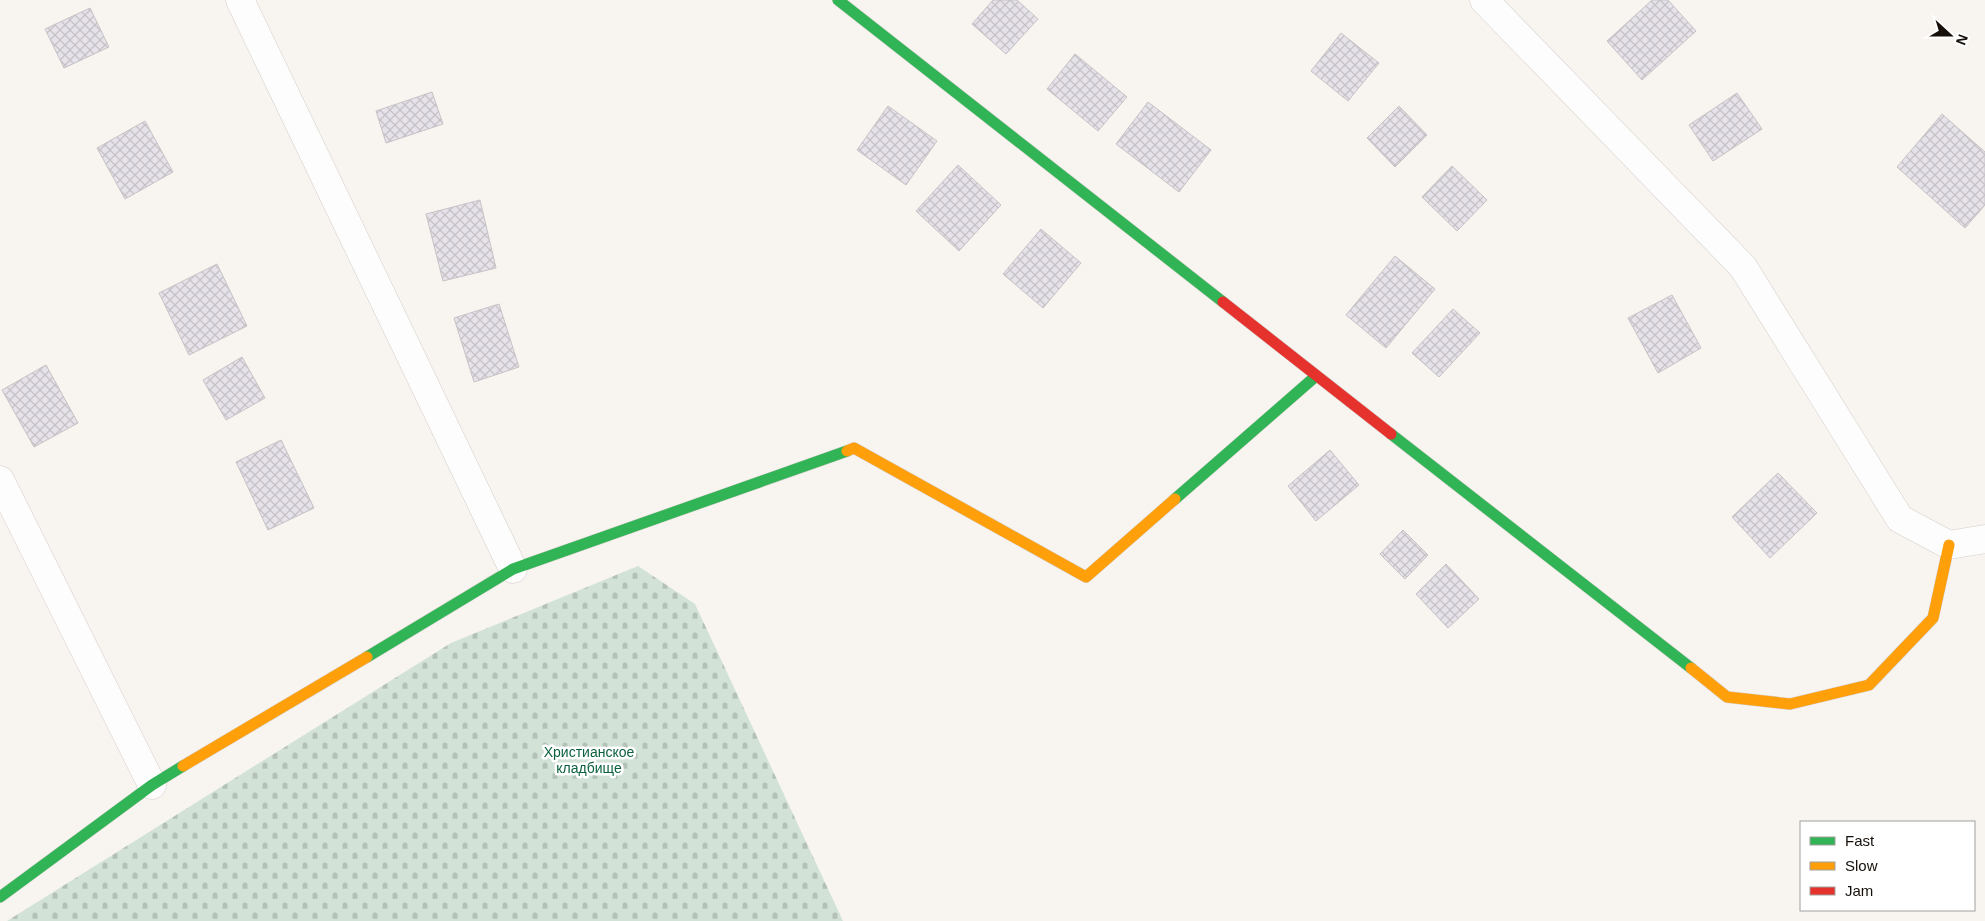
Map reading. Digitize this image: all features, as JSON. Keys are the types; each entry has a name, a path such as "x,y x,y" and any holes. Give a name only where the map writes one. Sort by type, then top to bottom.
{"street":[{"path":"240,0 514,569"},
{"path":"838,0 1727,697 1790,704 1869,686 1933,618 1949,545"},
{"path":"1484,0 1743,267 1900,519 1949,545 1985,540"},
{"path":"0,897 152,785 514,569 854,448 1086,577 1316,376"},
{"path":"0,480 152,785"}],"green space":[{"name":"Христианское кладбище","path":"638,566 695,604 843,921 7,921 451,643"}],"building":[{"path":"993,0 1017,0 1038,19 1006,54 972,24"},
{"path":"1652,0 1668,0 1696,31 1642,80 1607,41"},
{"path":"90,8 109,47 64,68 45,29"},
{"path":"1341,33 1379,63 1348,101 1311,71"},
{"path":"1075,54 1127,97 1098,131 1047,89"},
{"path":"432,92 443,124 386,143 376,111"},
{"path":"1737,93 1762,129 1713,161 1689,125"},
{"path":"1148,102 1211,150 1179,192 1116,144"},
{"path":"888,106 937,141 906,185 857,150"},
{"path":"1399,106 1427,135 1395,167 1367,138"},
{"path":"1942,114 1985,152 1985,205 1965,228 1897,167"},
{"path":"145,121 173,172 125,199 97,148"},
{"path":"958,165 1001,205 959,251 916,211"},
{"path":"1452,166 1487,200 1457,231 1422,197"},
{"path":"480,200 496,268 443,281 426,214"},
{"path":"1041,229 1081,263 1043,308 1003,274"},
{"path":"1395,256 1435,289 1386,348 1346,315"},
{"path":"217,264 247,326 189,355 159,293"},
{"path":"1672,295 1701,348 1658,373 1628,318"},
{"path":"499,304 519,367 474,382 454,318"},
{"path":"1453,309 1480,333 1439,377 1412,353"},
{"path":"242,357 265,398 226,420 203,380"},
{"path":"46,365 78,423 34,447 2,390"},
{"path":"281,440 314,508 268,530 236,462"},
{"path":"1330,450 1359,485 1316,521 1288,486"},
{"path":"1778,473 1817,513 1770,558 1732,517"},
{"path":"1403,530 1428,555 1405,579 1380,554"},
{"path":"1446,564 1479,599 1448,628 1416,594"}],"traffic: fast":[{"path":"838,0 1223,302"},
{"path":"1175,499 1316,376"},
{"path":"1391,434 1691,668"},
{"path":"367,657 513,569 847,451"},
{"path":"0,897 152,785 183,766"}],"traffic: slow":[{"path":"847,451 854,448 1086,577 1175,499"},
{"path":"1691,668 1727,697 1790,704 1869,685 1933,618 1949,545"},
{"path":"183,766 367,657"}],"traffic: jam":[{"path":"1223,302 1391,434"}]}
